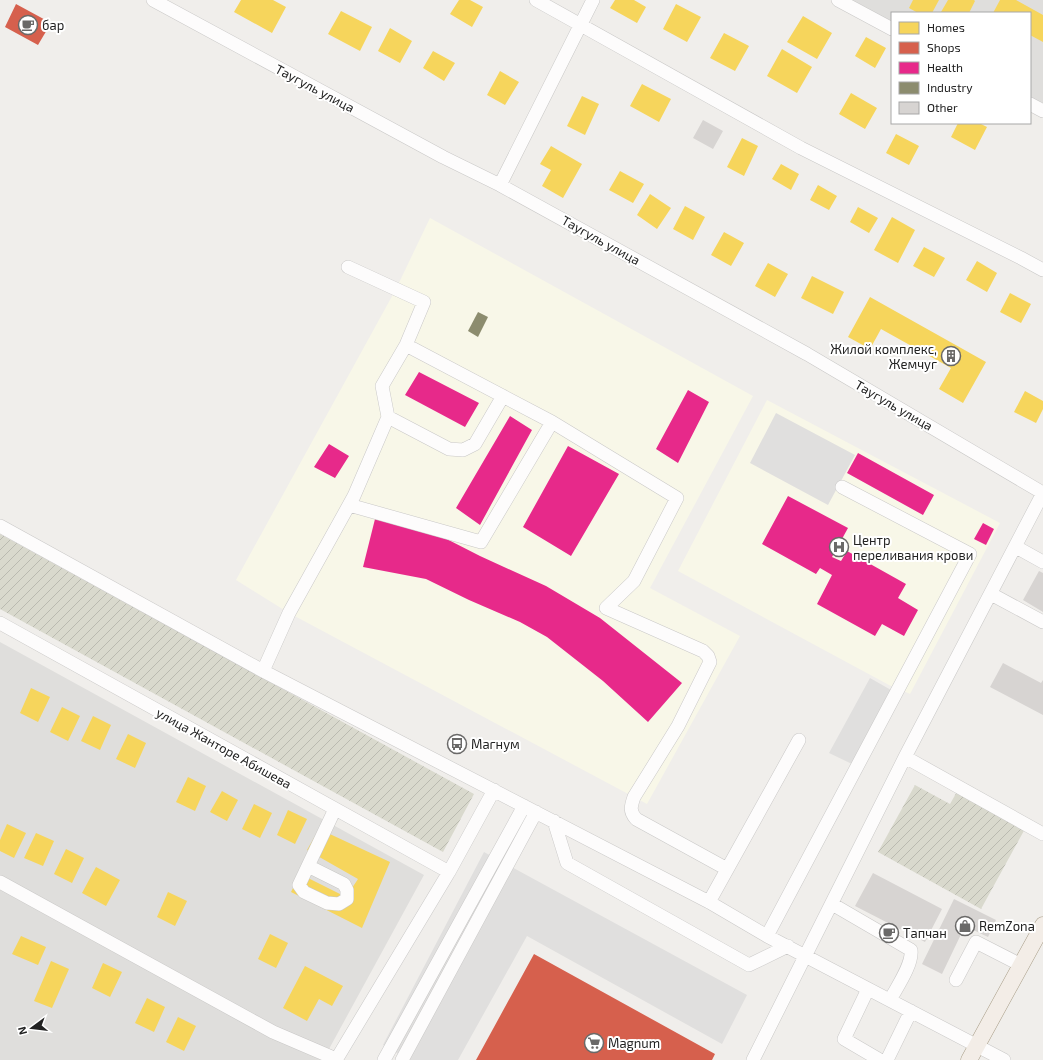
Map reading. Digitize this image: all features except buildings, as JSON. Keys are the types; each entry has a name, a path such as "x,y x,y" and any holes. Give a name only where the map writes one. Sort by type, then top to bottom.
{"main road":[{"path":"969,1060 1043,925"}],"street":[{"name":"Таугуль улица","path":"153,0 443,157 500,185 807,354 1043,493"},
{"path":"536,0 801,148 1043,270"},
{"path":"500,185 593,0"},
{"path":"838,0 891,28"},
{"path":"1031,105 1043,111"},
{"path":"263,670 289,613 349,504 388,417 382,386 406,345 424,302 348,267"},
{"path":"406,345 552,422 677,498 634,581 606,608 703,651 708,656 710,662 678,726 634,797 630,808 636,819 727,869"},
{"path":"388,417 450,449 464,450 475,444 503,396"},
{"path":"349,504 481,542 552,422"},
{"path":"767,936 970,554 842,487"},
{"path":"753,1060 905,757 1043,493"},
{"path":"0,526 240,658 709,902 767,936 1004,1060"},
{"path":"1016,547 1043,562"},
{"path":"991,594 1043,622"},
{"name":"улица Жанторе Абишева","path":"0,623 334,810 449,872"},
{"path":"709,902 799,740"},
{"path":"905,757 1043,834"},
{"path":"0,882 273,1032 336,1059 449,872 494,790"},
{"path":"384,1060 524,806"},
{"path":"308,866 334,810"},
{"path":"402,1060 536,812"},
{"path":"554,821 567,863 749,965 788,946"},
{"path":"832,904 911,950 912,955 910,962 890,1000"},
{"path":"956,980 976,942 1021,965"},
{"path":"868,988 844,1039 880,1060"},
{"path":"887,1060 911,1011"}],"shaded area":[{"path":"838,0 1043,0 1043,111 1031,105 1031,12 891,12 891,28"},
{"path":"430,218 753,396 650,588 740,636 647,804 289,613 236,580 396,289"},
{"name":"Центр переливания крови","path":"767,400 1000,523 910,694 889,685 678,571"},
{"path":"776,413 855,455 828,505 750,463"},
{"path":"0,534 474,794 443,852 0,609"},
{"path":"0,642 424,875 323,1060 0,1060"},
{"path":"870,678 891,690 852,764 829,753"},
{"path":"915,785 950,804 958,790 1026,827 981,909 878,852"},
{"path":"484,852 747,995 722,1044 527,936 458,1060 409,1060 383,1045"}],"place":[{"name":"бар","path":"28,25"},
{"name":"Жилой комплекс, Жемчуг","path":"951,356"},
{"name":"Центр переливания крови","path":"839,547"},
{"name":"Магнум","path":"457,744"},
{"name":"RemZona","path":"965,926"},
{"name":"Тапчан","path":"889,933"},
{"name":"Magnum","path":"594,1043"}]}
